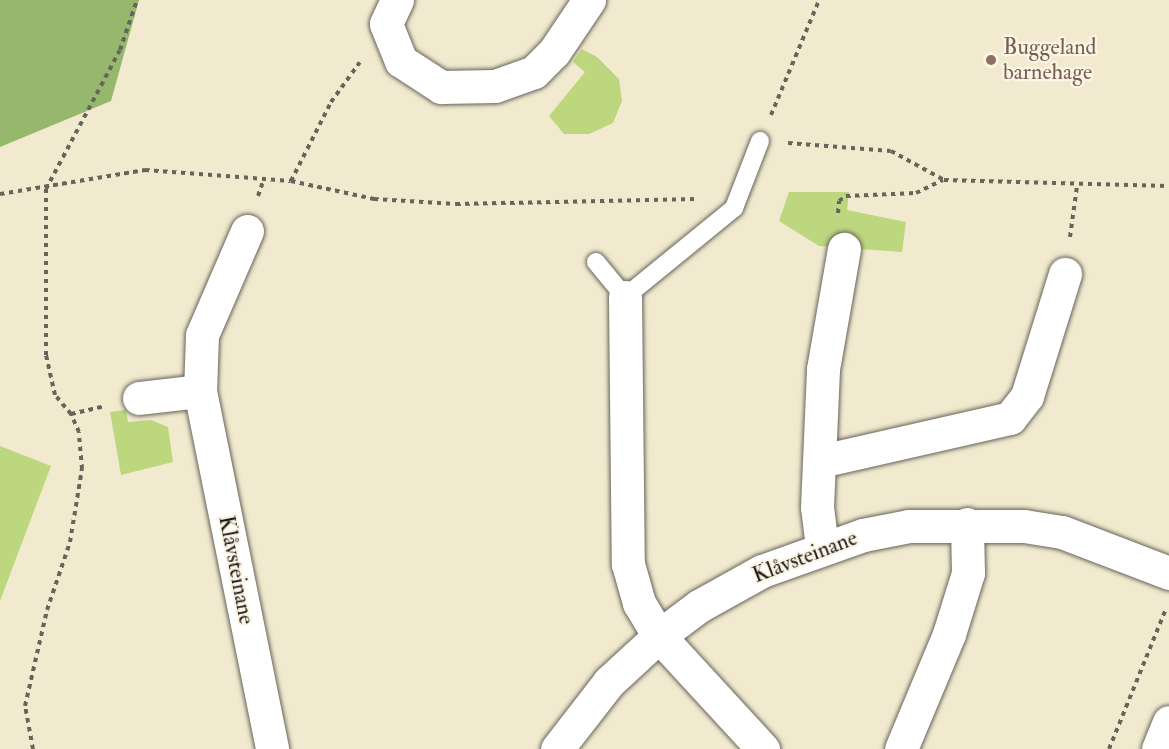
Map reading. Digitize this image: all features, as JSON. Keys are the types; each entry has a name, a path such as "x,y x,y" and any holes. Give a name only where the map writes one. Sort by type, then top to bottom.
{"street":[{"path":"391,12 401,61 441,87 495,86 534,72 554,52 589,0"},
{"name":"Klåvsteinane","path":"247,231 202,335 200,391 272,749"},
{"path":"822,547 817,507 821,462 823,369 844,249"},
{"path":"821,462 1010,418 1027,396 1065,274"},
{"path":"625,297 628,564 639,603 659,636 763,749"},
{"path":"139,398 200,391"},
{"path":"901,749 949,634 968,573 968,524"},
{"name":"Klåvsteinane","path":"556,749 609,682 659,636 699,606 762,571 822,547 909,526 968,524 1024,526 1062,532 1169,573"},
{"path":"1158,749 1169,722"}],"lane":[{"path":"596,262 625,297 734,208 760,141"}],"path":[{"path":"33,749 25,706 47,610 70,542 82,469 79,432 71,414 55,395 46,356 46,189 120,50 137,0"},
{"path":"819,0 760,141 891,151 944,180 1077,186 1169,186"},
{"path":"291,181 332,102 391,12"},
{"path":"0,194 46,189 145,170 291,181 374,199 456,204 689,198 734,208"},
{"path":"844,249 850,219 838,213 839,201 846,196 916,193 944,180"},
{"path":"1065,274 1077,186"},
{"path":"1108,749 1169,600"}],"green space":[{"path":"0,0 139,0 111,101 0,147"},
{"path":"582,49 597,57 619,79 622,101 613,123 589,134 564,134 549,116 585,72 573,62"},
{"path":"789,192 849,192 847,210 906,222 902,252 819,246 779,221"},
{"path":"126,410 128,422 151,420 168,427 173,462 121,475 110,412"},
{"path":"0,446 51,466 0,601"}],"place":[{"name":"Buggeland barnehage","path":"991,60"}]}
